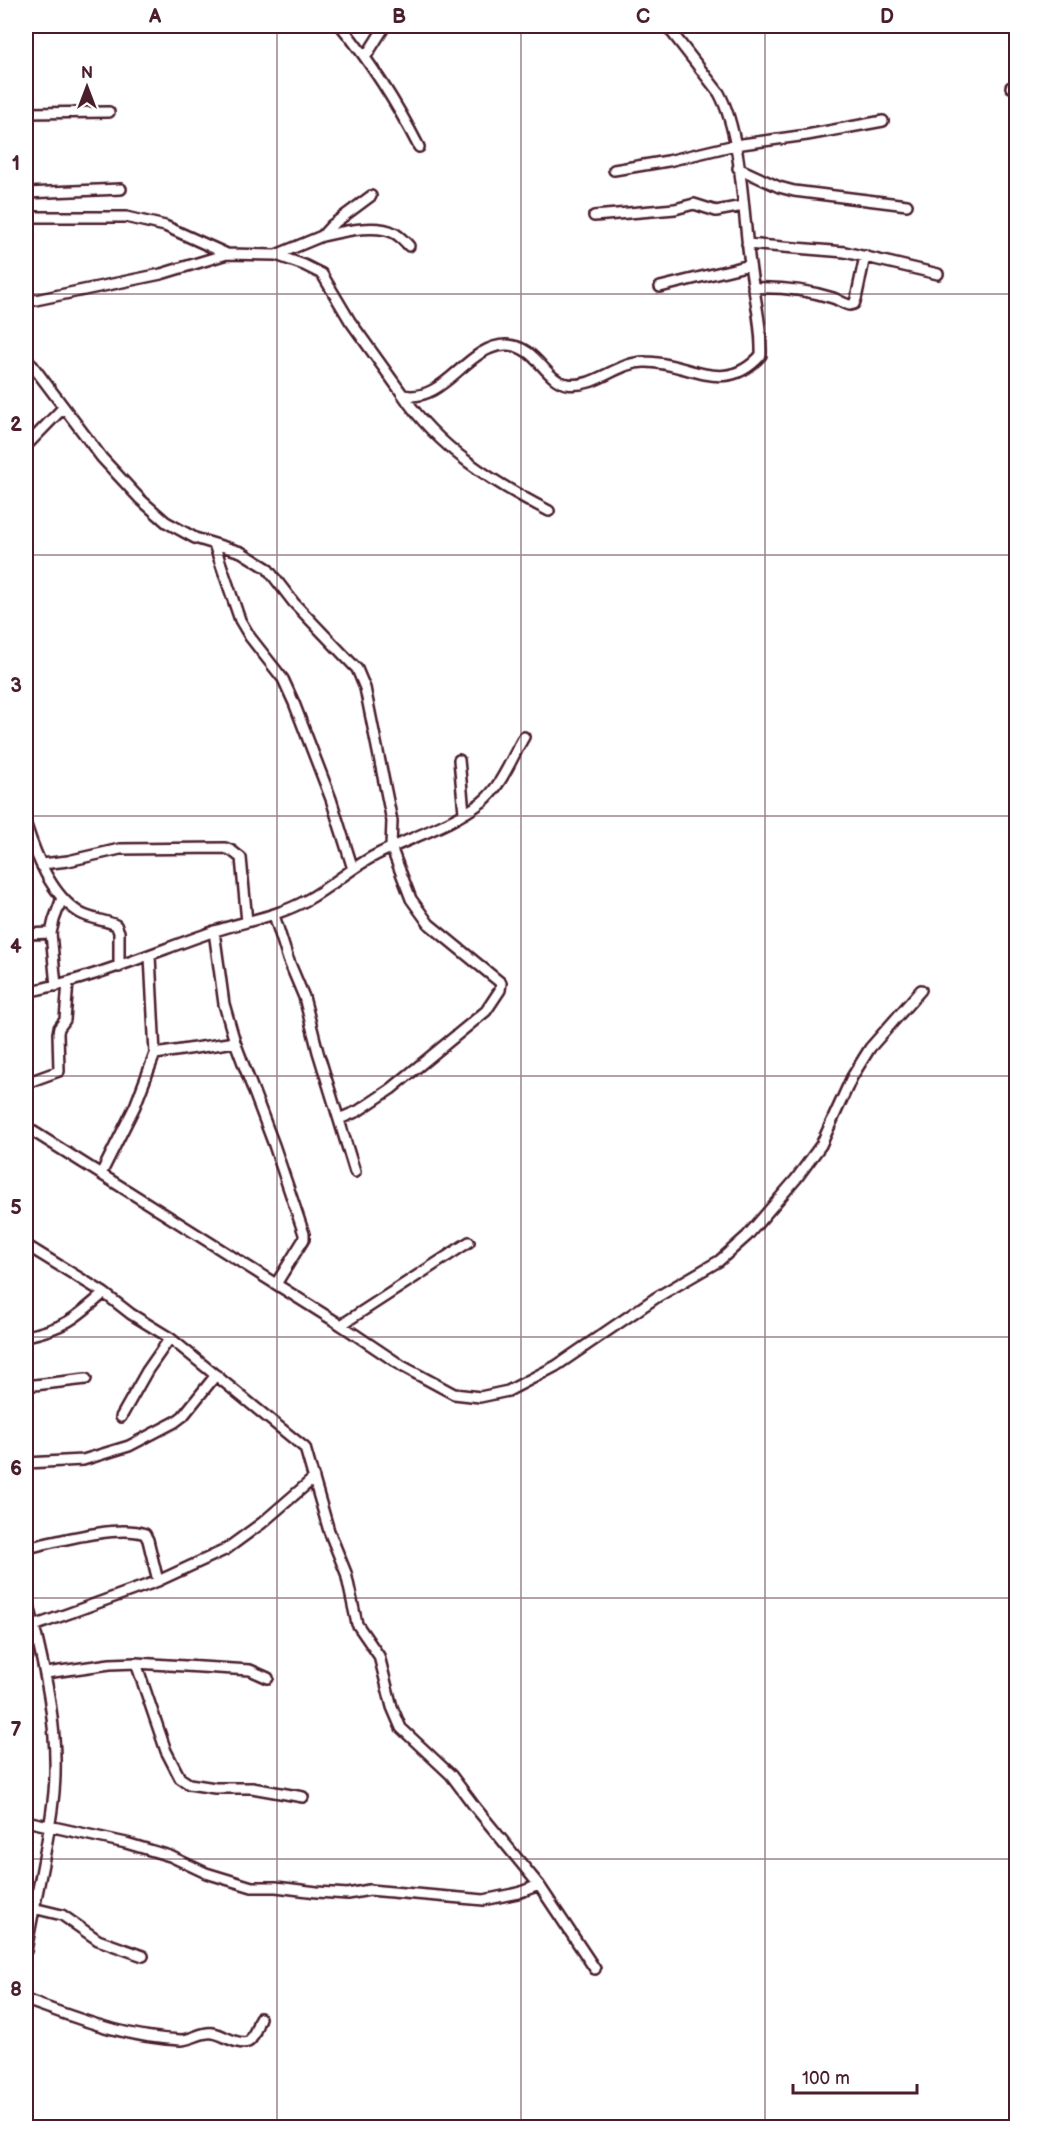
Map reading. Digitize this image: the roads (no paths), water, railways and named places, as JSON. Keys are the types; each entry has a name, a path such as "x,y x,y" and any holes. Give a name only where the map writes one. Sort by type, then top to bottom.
{"street":[{"path":"341,26 366,56 396,102 419,147"},
{"path":"366,56 385,26"},
{"path":"403,395 413,397 426,394 441,385 468,362 489,350 505,345 519,348 531,355 557,381 567,385 601,378 642,361 657,362 703,375 721,376 736,373 754,364 761,355 762,339 753,288 735,145 725,105 719,93 667,26"},
{"path":"26,113 109,112"},
{"path":"614,170 668,161 735,145 883,121"},
{"path":"738,168 779,187 794,191 907,205"},
{"path":"26,193 121,189"},
{"path":"322,236 332,225 371,196"},
{"path":"594,216 675,209 694,204 700,204 716,211 743,206"},
{"path":"26,217 126,217 165,226 227,254"},
{"path":"276,255 322,236 375,229 392,231 409,246"},
{"path":"747,244 814,248 865,256 939,274"},
{"path":"26,302 160,274 227,254 276,255 304,264 322,274 350,321 414,412 433,434 510,491 549,511"},
{"path":"753,288 778,287 835,298 850,305 854,304 865,256"},
{"path":"660,287 750,265"},
{"path":"26,357 102,458 140,500 166,522 195,538 241,552 267,568 294,603 357,669 365,688 392,821 391,847 411,899 429,924 501,983 500,990 486,1011 391,1089 358,1111 339,1119"},
{"path":"26,446 63,408"},
{"path":"214,544 240,620 250,637 283,679 294,703 331,799 354,869"},
{"path":"26,992 119,968 214,931 274,915 308,900 391,847 447,824 482,802 502,776 524,737"},
{"path":"459,760 464,812"},
{"path":"26,825 33,848 62,897 81,914 116,925 119,968"},
{"path":"42,864 68,861 120,849 225,848 241,858 247,922"},
{"path":"56,986 51,933 62,897"},
{"path":"274,915 288,959 304,997 318,1052 355,1172"},
{"path":"214,931 224,1004 235,1042 274,1145 304,1234 304,1239 276,1284"},
{"path":"26,934 51,933"},
{"path":"101,1174 135,1106 155,1054 150,956"},
{"path":"26,1083 59,1071 58,1033 65,1020 68,982"},
{"path":"26,1127 402,1366 454,1394 480,1397 508,1391 556,1366 657,1297 719,1261 747,1236 796,1179 821,1145 852,1077 870,1048 921,990"},
{"path":"155,1054 235,1042"},
{"path":"340,1325 469,1242"},
{"path":"26,1245 104,1293 170,1338 305,1448 329,1531 346,1573 357,1624 379,1656 392,1707 401,1728 451,1775 475,1808 539,1885 595,1969"},
{"path":"26,1336 64,1326 104,1293"},
{"path":"121,1417 147,1371 170,1338"},
{"path":"26,1463 83,1460 129,1446 183,1416 216,1375"},
{"path":"26,1386 86,1379"},
{"path":"33,1626 158,1581 225,1550 262,1523 314,1478"},
{"path":"26,1548 101,1533 138,1531 145,1534 148,1540 158,1581"},
{"path":"26,1595 46,1673 54,1744 54,1792 26,1951"},
{"path":"46,1673 110,1664 136,1663 250,1670 268,1678"},
{"path":"136,1663 166,1751 180,1778 189,1784 215,1788 252,1788 303,1797"},
{"path":"26,1821 148,1849 170,1856 206,1873 252,1887 348,1894 369,1890 484,1900 518,1893 539,1885"},
{"path":"33,1908 62,1915 98,1940 143,1956"},
{"path":"26,2000 102,2028 140,2036 182,2040 211,2032 241,2043 247,2042 251,2040 260,2018"}]}
